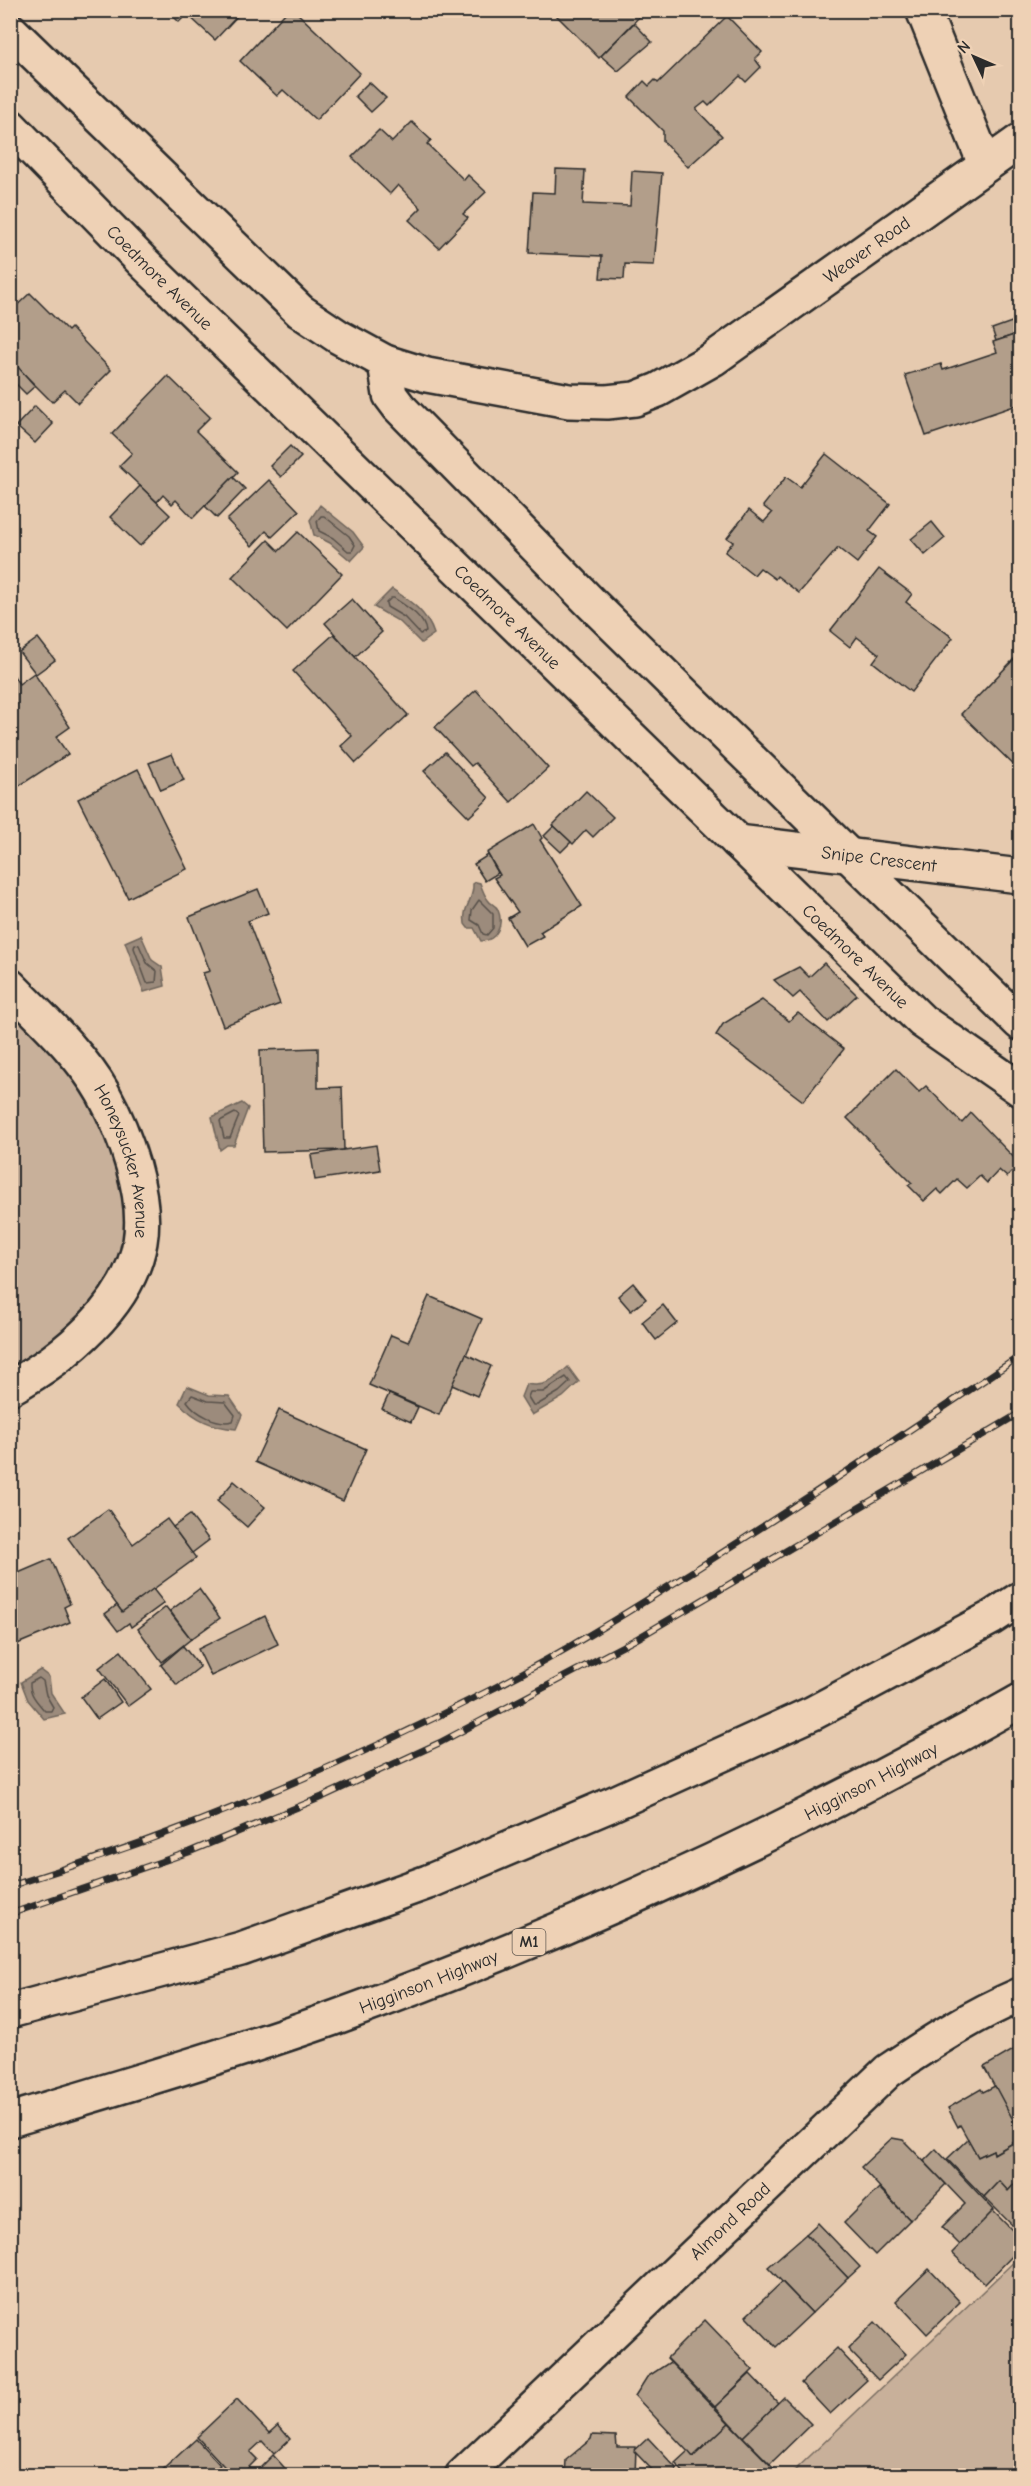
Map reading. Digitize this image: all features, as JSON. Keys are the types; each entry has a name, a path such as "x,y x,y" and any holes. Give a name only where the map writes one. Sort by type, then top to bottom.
{"main road":[{"path":"923,10 985,164"},
{"path":"10,30 300,311 339,338 385,362 390,395 399,407 593,605 1020,1023"},
{"name":"Coedmore Avenue","path":"10,126 143,262 922,1021 1020,1089"},
{"name":"Weaver Road","path":"385,362 427,375 569,400 607,402 635,399 658,390 713,359 985,164 1018,148"},
{"name":"Snipe Crescent","path":"738,842 1020,876"},
{"name":"Honeysucker Avenue","path":"10,986 74,1054 102,1092 125,1139 140,1194 140,1242 125,1284 96,1322 63,1354 10,1388"},
{"path":"10,2012 241,1949 428,1882 610,1805 813,1713 991,1618 1020,1599"},
{"name":"Higginson Highway","path":"10,2120 330,2019 528,1943 745,1847 942,1746 1020,1701"},
{"name":"Almond Road","path":"462,2475 888,2071 939,2036 993,2006 1020,1995"}],"shaded area":[{"path":"10,1005 42,1037 99,1116 122,1185 127,1242 114,1288 86,1322 10,1369"},
{"path":"1020,2256 1020,2475 790,2475"}],"water":[{"path":"320,505 353,532 364,547 351,561 330,543 314,535 310,520"},
{"path":"392,589 422,613 434,634 421,643 400,622 374,607"},
{"path":"480,883 489,902 497,908 500,915 498,931 491,938 481,941 474,928 468,928 465,924 465,913 472,895 473,884"},
{"path":"141,935 152,960 162,967 165,986 144,992 125,942"},
{"path":"242,1103 248,1108 234,1145 227,1145 220,1150 212,1117"},
{"path":"568,1367 579,1382 563,1397 532,1415 521,1397 526,1384 545,1384"},
{"path":"187,1386 209,1395 229,1396 242,1415 236,1429 205,1422 185,1409 179,1403"},
{"path":"40,1670 49,1677 51,1693 65,1714 44,1719 28,1700 21,1682"}],"building":[{"path":"167,10 243,10 215,40 187,14 179,22"},
{"path":"288,10 294,10 360,73 316,120 283,90 277,96 240,61"},
{"path":"551,10 636,10 641,15 599,58"},
{"path":"727,16 762,52 755,59 761,67 746,82 740,76 709,106 705,102 696,109 722,136 688,167 663,141 663,131 629,97 644,81 649,86 655,80 658,83"},
{"path":"634,23 652,42 618,71 601,56"},
{"path":"369,82 386,98 371,112 355,96"},
{"path":"412,122 431,140 427,144 464,180 468,175 486,192 463,214 468,218 439,248 409,220 421,208 398,185 390,194 352,157 379,130 392,142"},
{"path":"556,169 585,170 583,204 630,206 632,171 662,173 654,265 625,264 624,279 600,278 602,256 529,253 533,192 555,193"},
{"path":"30,293 68,331 71,328 111,370 78,403 65,390 52,402 10,360 10,312"},
{"path":"1020,319 1020,333 996,341 992,329"},
{"path":"1020,333 1020,404 926,436 905,375 941,364 943,370 997,352 993,342"},
{"path":"17,366 35,386 26,394 10,378 10,373"},
{"path":"168,376 210,417 196,431 238,472 193,518 176,500 172,504 163,495 157,502 119,466 132,453 112,434"},
{"path":"35,406 53,424 35,443 16,426"},
{"path":"290,446 301,457 281,477 270,466"},
{"path":"826,454 890,504 869,531 877,537 857,563 838,548 799,593 777,576 775,579 760,568 754,575 725,552 733,542 727,538 749,510 764,522 772,513 763,506 786,477 800,487"},
{"path":"1020,463 1020,480 1012,469"},
{"path":"233,477 245,489 217,518 205,506"},
{"path":"269,480 299,511 272,537 266,531 252,546 227,520"},
{"path":"140,486 170,515 140,546 110,517"},
{"path":"932,522 945,538 925,555 911,539"},
{"path":"298,532 342,574 287,631 232,577 268,540 279,551"},
{"path":"879,569 912,594 906,602 953,638 911,692 873,662 879,654 857,637 850,647 830,631"},
{"path":"352,599 382,632 355,657 325,623"},
{"path":"334,634 408,715 356,763 341,746 352,736 293,671"},
{"path":"38,638 55,660 36,674 19,652"},
{"path":"1016,657 1020,662 1020,771 961,714"},
{"path":"10,670 19,684 34,673 70,727 56,737 68,754 16,788 10,780"},
{"path":"476,690 548,768 511,802 475,763 471,766 435,727"},
{"path":"445,752 489,798 469,817 424,771"},
{"path":"172,754 184,780 161,790 149,763"},
{"path":"138,769 187,869 128,898 78,799"},
{"path":"586,791 613,817 593,837 586,830 573,844 553,825"},
{"path":"534,824 542,838 540,840 582,906 540,932 543,936 525,946 508,918 518,912 494,878 500,875 487,853"},
{"path":"554,826 571,842 561,852 544,836"},
{"path":"488,855 498,873 485,881 474,864"},
{"path":"258,889 268,913 248,921 280,1004 223,1026 203,973 210,971 189,917"},
{"path":"824,963 857,995 828,1022 800,992 793,998 774,980 799,967 809,977"},
{"path":"762,1000 789,1021 798,1013 844,1049 803,1101 716,1035 723,1024"},
{"path":"318,1048 318,1088 342,1087 344,1150 263,1152 260,1050"},
{"path":"896,1069 919,1092 926,1086 962,1123 971,1113 1020,1164 1007,1177 999,1170 987,1183 980,1176 967,1188 957,1179 942,1194 937,1189 924,1201 908,1185 912,1183 847,1118"},
{"path":"376,1145 380,1170 315,1180 311,1155"},
{"path":"633,1283 646,1299 631,1311 618,1296"},
{"path":"429,1296 482,1319 439,1415 369,1385 391,1335 408,1342"},
{"path":"663,1305 677,1323 656,1340 642,1322"},
{"path":"466,1354 491,1366 477,1396 452,1385"},
{"path":"389,1394 418,1407 411,1422 382,1409"},
{"path":"279,1410 366,1449 343,1501 255,1462"},
{"path":"234,1481 265,1507 247,1527 217,1501"},
{"path":"108,1509 133,1544 167,1519 196,1558 122,1612 68,1538"},
{"path":"190,1515 209,1540 192,1553 173,1527"},
{"path":"51,1559 70,1604 64,1607 70,1622 10,1647 10,1560 16,1574"},
{"path":"153,1589 164,1603 131,1627 129,1623 118,1631 105,1614 117,1605 122,1612"},
{"path":"199,1589 220,1618 191,1639 170,1611"},
{"path":"166,1607 191,1639 162,1662 138,1629"},
{"path":"265,1616 278,1644 211,1676 198,1649"},
{"path":"183,1646 200,1667 177,1685 161,1665"},
{"path":"121,1651 151,1689 128,1706 99,1668"},
{"path":"105,1679 121,1702 97,1719 81,1697"},
{"path":"1020,2046 1020,2133 984,2067"},
{"path":"995,2086 1020,2133 1020,2139 994,2154 993,2150 978,2157 948,2108 981,2089 983,2092"},
{"path":"892,2138 903,2140 946,2184 910,2220 861,2167"},
{"path":"968,2139 978,2157 993,2150 994,2154 1020,2139 1020,2178 1008,2191 999,2181 984,2197 947,2159"},
{"path":"936,2149 994,2210 960,2245 942,2227 965,2204 924,2161"},
{"path":"1020,2178 1020,2222 1015,2228 984,2197 999,2181 1008,2191"},
{"path":"879,2188 910,2220 875,2255 844,2223"},
{"path":"993,2211 1020,2238 1020,2248 985,2284 952,2253"},
{"path":"818,2223 860,2267 848,2278 806,2234"},
{"path":"806,2234 848,2278 812,2313 768,2267"},
{"path":"929,2269 960,2302 927,2334 896,2301"},
{"path":"782,2282 812,2313 776,2347 746,2316"},
{"path":"705,2320 753,2370 715,2407 667,2358"},
{"path":"875,2322 906,2354 878,2380 848,2349"},
{"path":"837,2348 867,2380 830,2414 801,2383"},
{"path":"670,2362 729,2423 693,2457 635,2396 647,2377"},
{"path":"750,2374 778,2403 743,2437 715,2407"},
{"path":"784,2397 811,2424 770,2464 743,2437"},
{"path":"237,2399 269,2433 278,2425 290,2439 274,2454 262,2441 250,2452 257,2459 240,2476 233,2476 197,2437"},
{"path":"729,2423 777,2472 774,2476 687,2476 675,2463 688,2451 693,2457"},
{"path":"592,2435 616,2436 617,2447 636,2447 635,2476 565,2476 566,2460 591,2439"},
{"path":"648,2438 677,2469 670,2476 658,2476 634,2451"},
{"path":"196,2439 220,2465 214,2471 218,2475 156,2476"},
{"path":"273,2455 292,2476 252,2476"}],"railway":[{"path":"10,1886 132,1846 252,1800 369,1749 512,1679 593,1633 698,1568 820,1490 1020,1356"},
{"path":"10,1914 189,1852 322,1797 439,1743 638,1638 1020,1413"}]}
